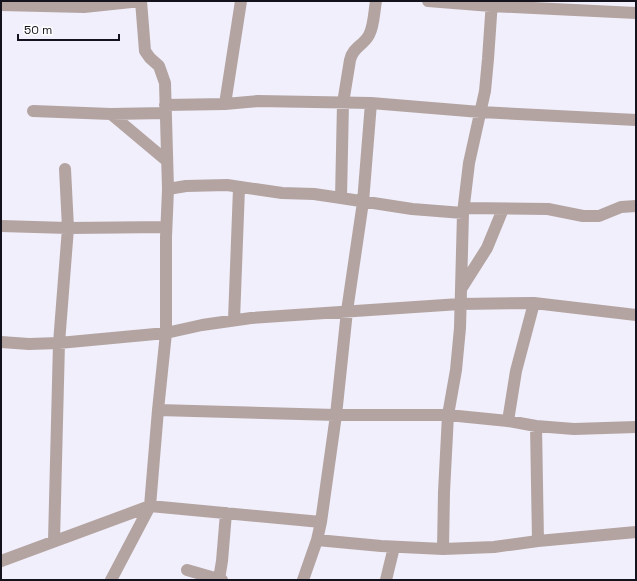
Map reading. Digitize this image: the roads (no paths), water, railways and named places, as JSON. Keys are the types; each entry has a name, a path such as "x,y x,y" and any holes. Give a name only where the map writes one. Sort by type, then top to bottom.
{"street":[{"path":"1,5 84,7 141,1 145,51 161,69 165,83 168,189 166,227 166,333 150,506 111,580"},
{"path":"225,104 241,1"},
{"path":"341,198 343,103 351,53 363,43 371,31 376,1"},
{"path":"428,1 588,6 636,13"},
{"path":"443,549 448,415 456,370 463,211 469,163 485,91 492,4"},
{"path":"33,111 111,114 258,102 372,103 480,112 636,120"},
{"path":"303,580 317,540 321,522 336,415 347,311 363,202 372,103"},
{"path":"111,114 167,161"},
{"path":"54,541 59,343 68,228 65,169"},
{"path":"168,189 186,186 227,185 282,194 314,194 412,209 463,211 548,209 583,216 600,216 621,207 636,206"},
{"path":"234,320 239,188"},
{"path":"460,290 487,248 503,209"},
{"path":"1,226 68,228 166,227"},
{"path":"1,342 29,344 59,343 166,333 234,320 460,304 534,303 636,315"},
{"path":"508,421 516,371 534,303"},
{"path":"158,410 336,415 448,415 508,421 536,426 574,429 636,426"},
{"path":"536,426 538,541"},
{"path":"1,561 150,506 321,522"},
{"path":"187,570 220,580 226,514"},
{"path":"317,540 394,547 443,549 494,547 538,541 636,532"},
{"path":"386,580 394,547"}]}
